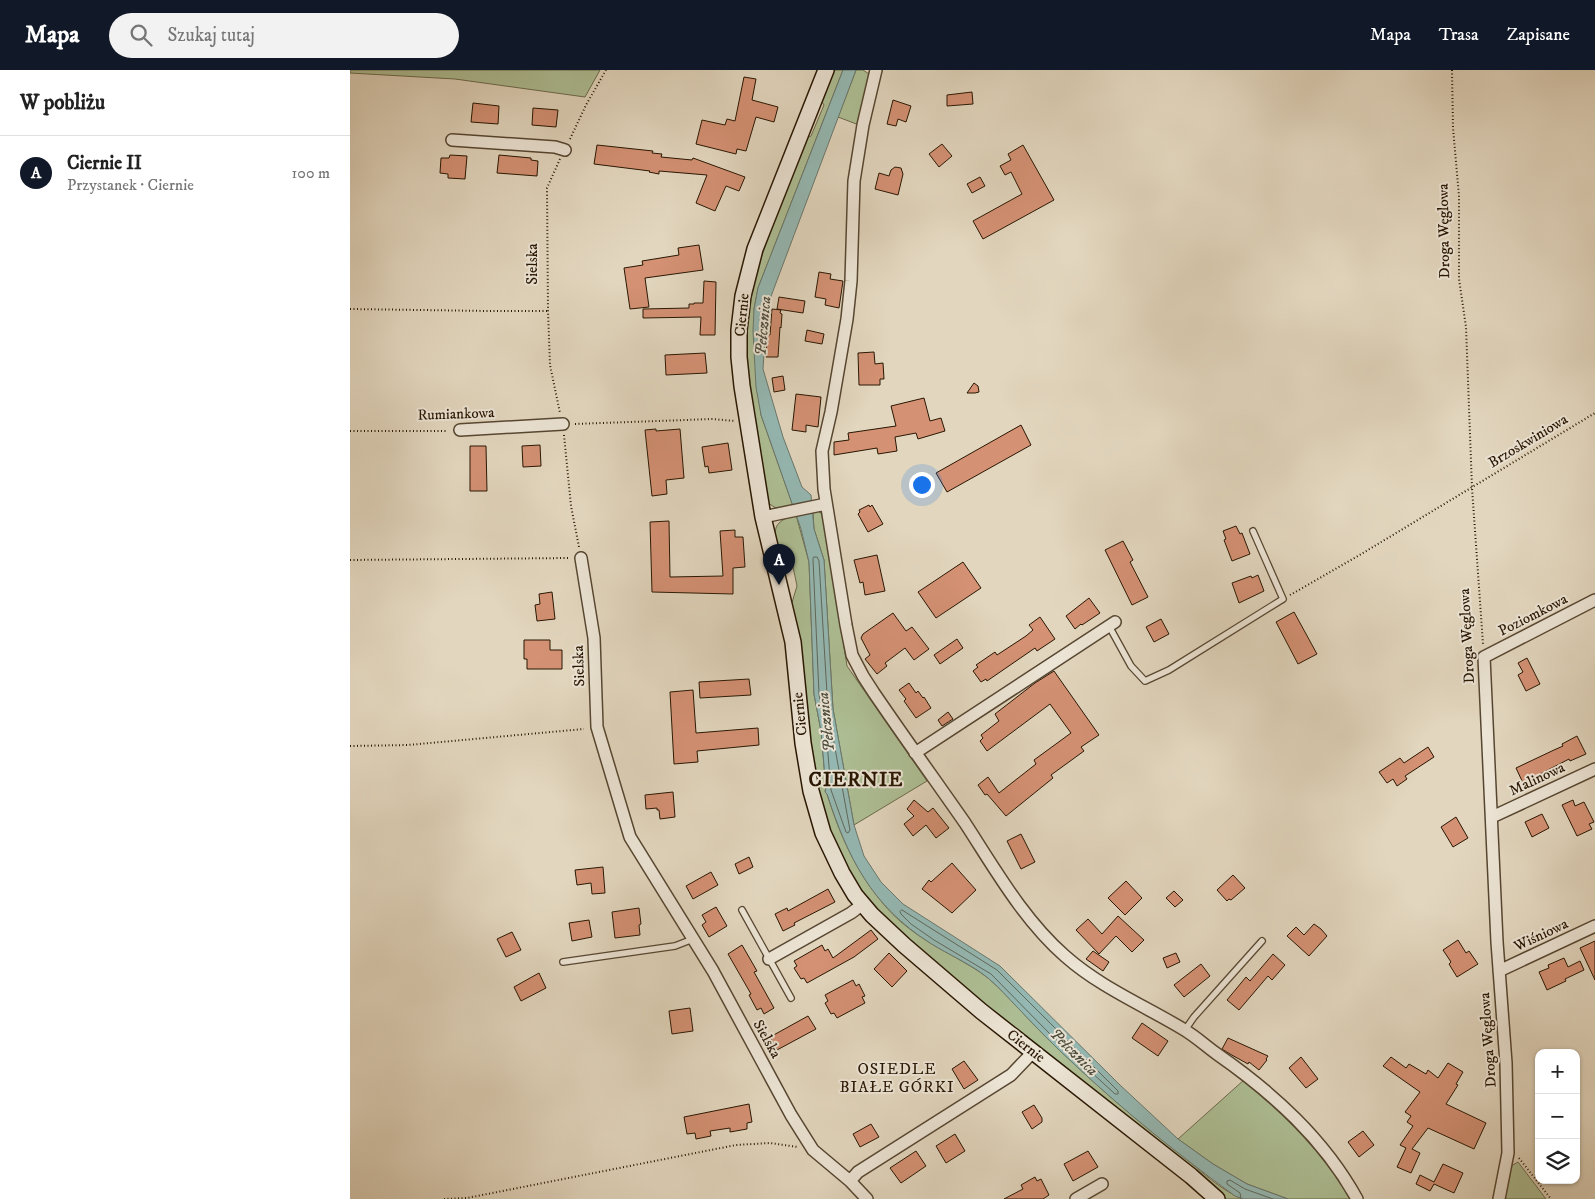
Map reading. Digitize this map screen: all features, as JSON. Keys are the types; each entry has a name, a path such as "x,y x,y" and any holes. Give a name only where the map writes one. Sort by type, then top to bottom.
{"street":[{"name":"Ciernie","path":"826,70 755,249 742,296 739,330 742,386 763,517 792,642 803,743 811,791 823,833 842,873 863,904 904,945 981,1011 1192,1176 1217,1199"},
{"path":"876,70 863,125 854,181 851,281 847,319 831,412 822,451 826,504 852,655 870,688 1032,921 1046,938 1106,987 1185,1030 1251,1078 1282,1105 1329,1155 1357,1199"},
{"path":"452,140 554,147 565,150"},
{"name":"Rumiankowa","path":"460,430 563,424"},
{"path":"763,517 826,504"},
{"name":"Sielska","path":"581,558 594,638 597,727 630,837 712,971 791,1115 813,1150 850,1181 867,1199"},
{"name":"Poziomkowa","path":"1484,657 1595,600"},
{"path":"915,753 1112,624"},
{"name":"Droga Węglowa","path":"1484,657 1499,971 1506,1063 1508,1153 1499,1199"},
{"name":"Malinowa","path":"1492,817 1595,769"},
{"path":"769,959 851,913 863,904"},
{"name":"Wiśniowa","path":"1499,971 1595,926"},
{"path":"850,1181 858,1172 1011,1076 1033,1052"},
{"path":"1076,1199 1102,1184"}],"lane":[{"path":"1112,624 1131,666 1145,680 1170,670 1283,599 1253,531"},
{"path":"742,910 791,998"},
{"path":"563,962 674,946 693,939"},
{"path":"1185,1030 1194,1017 1262,942"}],"path":[{"name":"Sielska","path":"581,558 571,506 563,424 550,365 547,188 586,105 606,70"},
{"name":"Droga Węglowa","path":"1452,70 1453,128 1459,196 1459,280 1466,327 1472,488 1484,657"},
{"path":"350,309 548,310"},
{"name":"Brzoskwiniowa","path":"1283,599 1595,413"},
{"path":"563,424 712,419 748,422"},
{"name":"Rumiankowa","path":"350,431 460,430"},
{"path":"350,560 581,558"},
{"path":"350,746 408,745 597,727"},
{"path":"444,1199 467,1198 736,1145 770,1143 813,1150"},
{"path":"1508,1153 1519,1158 1551,1199"}],"green space":[{"path":"350,70 600,70 585,97 455,79 350,73"},
{"path":"832,70 843,70 758,288 754,309 761,415 793,506 776,508 768,503 744,357 747,357 746,330 750,298 756,271 805,139 811,136 824,105 820,99"},
{"path":"856,70 863,70 869,74 859,125 838,117"},
{"path":"813,512 821,513 825,524 847,666 927,781 854,825 833,709 824,560 814,529"},
{"path":"796,515 809,562 814,694 821,731 825,791 844,840 866,881 886,907 901,922 926,940 988,978 1050,1041 1115,1101 1212,1181 1243,1199 1225,1199 1214,1188 906,941 859,891 836,849 816,791 790,609 797,586 792,562 780,555 775,535 777,525 781,521"},
{"path":"1245,1079 1277,1107 1325,1157 1352,1199 1288,1199 1247,1184 1213,1164 1178,1139"},
{"path":"1518,1162 1546,1199 1504,1199 1511,1166"}],"water":[{"name":"Pełcznica","path":"843,70 856,70 767,307 763,369 783,437 802,487 811,495 814,529 824,560 833,709 854,825 864,856 881,882 903,904 1000,966 1120,1085 1178,1139 1213,1164 1247,1184 1288,1199 1243,1199 1235,1196 1173,1149 1113,1099 1059,1050 988,978 909,928 892,913 864,878 853,859 825,792 821,731 814,694 809,562 801,529 761,415 756,387 753,331 754,309 758,288"}],"building":[{"path":"744,77 756,79 752,100 778,107 774,122 756,117 746,151 737,149 736,154 696,144 702,120 725,125 727,119 735,121"},
{"path":"972,92 973,104 947,106 947,95"},
{"path":"893,100 911,106 906,122 898,119 896,126 887,124"},
{"path":"473,103 499,106 498,124 471,122"},
{"path":"533,108 558,110 556,127 532,125"},
{"path":"942,144 952,156 939,167 929,154"},
{"path":"597,145 653,151 652,153 662,154 661,157 692,160 693,158 745,177 739,191 726,186 715,211 696,203 707,175 659,171 659,174 650,171 594,164"},
{"path":"1023,145 1054,200 983,239 973,221 1022,194 1011,172 1005,175 1000,166 1011,160 1008,154"},
{"path":"450,155 467,156 465,179 448,178 448,174 440,173 441,158 449,158"},
{"path":"499,155 531,158 531,160 538,161 537,176 497,173"},
{"path":"895,167 901,168 903,174 898,195 875,189 879,173 889,176 891,170"},
{"path":"980,177 985,186 972,193 967,184"},
{"path":"699,245 703,270 645,278 649,307 630,309 624,268 643,265 642,261 679,255 678,248"},
{"path":"819,272 831,274 830,279 843,281 839,308 825,305 826,299 815,297"},
{"path":"704,281 716,282 715,335 700,335 701,317 643,318 643,309 689,308 689,304 703,303"},
{"path":"779,297 805,301 803,313 777,309"},
{"path":"772,309 781,310 780,313 782,314 778,357 766,357 767,334 770,335"},
{"path":"807,330 824,334 822,344 805,341"},
{"path":"874,352 875,364 883,363 884,379 880,379 880,385 859,385 858,353"},
{"path":"705,353 707,373 666,375 665,355"},
{"path":"783,376 785,390 774,392 772,378"},
{"path":"974,383 978,386 979,392 967,393"},
{"path":"796,394 821,397 818,427 806,425 806,432 792,430"},
{"path":"924,398 930,421 941,418 945,431 918,439 916,433 895,437 897,451 878,454 877,448 834,455 834,442 849,440 848,433 896,426 891,406"},
{"path":"1021,425 1031,445 947,492 936,473"},
{"path":"656,429 656,431 680,429 684,478 666,480 667,494 652,496 645,430"},
{"path":"728,443 732,470 709,473 708,466 705,467 702,447"},
{"path":"540,445 541,466 523,467 522,446"},
{"path":"470,446 486,446 487,491 470,491"},
{"path":"869,505 870,507 872,505 883,524 868,532 858,514 859,510"},
{"path":"669,521 670,577 723,576 720,531 735,530 735,537 743,537 745,567 733,568 733,594 652,592 650,522"},
{"path":"1236,526 1240,534 1242,533 1250,554 1232,561 1224,540 1226,539 1223,531"},
{"path":"1123,541 1133,560 1130,562 1148,597 1132,605 1105,550"},
{"path":"877,555 885,591 865,595 863,582 860,583 854,560"},
{"path":"963,562 981,588 936,618 918,592"},
{"path":"1258,575 1264,591 1239,603 1232,583"},
{"path":"552,592 555,619 537,621 535,605 540,604 539,594"},
{"path":"1089,598 1100,613 1075,629 1066,616"},
{"path":"1294,612 1317,654 1298,664 1276,622"},
{"path":"893,613 906,631 912,627 929,649 914,660 905,648 885,663 887,666 877,674 865,659 870,655 861,638 863,634"},
{"path":"1040,617 1055,639 1037,651 1035,648 987,681 986,679 981,682 973,671 978,667 976,665 995,652 997,655 1026,636 1033,630 1029,625"},
{"path":"1161,619 1169,634 1154,642 1146,627"},
{"path":"957,639 963,648 940,664 934,655"},
{"path":"524,640 550,640 550,650 562,650 562,669 527,669 527,659 524,659"},
{"path":"1527,658 1540,684 1526,691 1518,675 1523,672 1518,663"},
{"path":"1054,671 1099,735 1081,747 1084,751 1051,775 1053,778 1006,816 987,794 985,795 978,785 988,777 999,793 1036,764 1034,760 1071,733 1050,704 987,751 980,741 983,738 981,735 999,721 995,714"},
{"path":"749,679 751,695 700,698 699,682"},
{"path":"909,683 916,693 918,691 924,697 931,708 916,718 899,690"},
{"path":"693,690 696,733 758,728 759,745 697,751 698,762 674,764 670,692"},
{"path":"948,712 953,719 942,726 938,720"},
{"path":"1577,736 1586,754 1570,761 1569,759 1523,783 1516,768 1563,746 1562,744"},
{"path":"1428,747 1434,757 1405,776 1407,779 1397,786 1393,779 1387,783 1379,772 1400,758 1404,763"},
{"path":"673,792 675,817 660,819 657,808 646,809 645,795"},
{"path":"914,800 928,812 933,808 949,828 936,838 926,825 913,836 904,824 914,816 907,809"},
{"path":"1573,800 1575,806 1584,802 1594,822 1589,824 1592,829 1577,836 1562,805"},
{"path":"1542,814 1549,828 1532,837 1525,822"},
{"path":"1456,817 1468,838 1453,847 1441,827"},
{"path":"1021,834 1035,862 1021,869 1007,841"},
{"path":"749,857 753,867 739,874 735,864"},
{"path":"952,863 976,890 952,913 922,889 929,880 931,882"},
{"path":"603,867 605,893 592,894 591,883 577,885 575,870"},
{"path":"711,872 718,885 693,899 686,886"},
{"path":"1233,875 1245,888 1231,900 1227,901 1217,890"},
{"path":"1126,881 1142,898 1125,915 1108,898"},
{"path":"828,889 835,902 794,923 795,925 783,931 775,914 787,908 788,911"},
{"path":"1174,891 1183,900 1175,907 1166,898"},
{"path":"716,907 727,926 709,937 702,925 706,922 702,915"},
{"path":"639,908 640,935 615,938 612,912"},
{"path":"1118,916 1144,940 1132,952 1116,936 1099,954 1076,930 1088,919 1102,934"},
{"path":"589,920 592,937 572,941 569,923"},
{"path":"1314,924 1327,936 1309,956 1287,936 1296,927 1304,935"},
{"path":"871,930 878,939 854,957 807,983 804,978 801,979 794,968 797,966 794,961 822,945 825,951 828,949 833,958"},
{"path":"512,932 521,950 506,957 497,939"},
{"path":"1458,940 1466,953 1469,951 1478,964 1457,977 1449,964 1451,962 1443,950"},
{"path":"1595,941 1595,980 1580,948"},
{"path":"742,945 757,971 754,972 774,1008 764,1014 761,1008 757,1010 749,995 751,994 728,954"},
{"path":"1093,951 1109,962 1103,971 1086,959"},
{"path":"889,953 907,971 892,987 874,969"},
{"path":"1176,953 1180,962 1167,968 1163,958"},
{"path":"1273,954 1285,965 1272,980 1268,976 1239,1010 1227,1000 1246,977 1250,981"},
{"path":"1564,958 1568,967 1580,961 1584,970 1547,990 1539,972 1549,968 1548,965"},
{"path":"1201,964 1210,976 1184,997 1174,985"},
{"path":"539,973 546,988 521,1001 514,987"},
{"path":"853,980 856,986 859,984 865,996 862,997 865,1003 837,1018 834,1013 831,1014 825,1003 828,1001 825,995"},
{"path":"690,1008 693,1031 672,1034 669,1011"},
{"path":"808,1016 816,1029 777,1050 770,1037"},
{"path":"1142,1023 1168,1041 1158,1056 1132,1038"},
{"path":"1228,1038 1268,1056 1267,1060 1259,1070 1249,1062 1248,1064 1230,1054 1222,1049"},
{"path":"1301,1057 1318,1079 1306,1088 1289,1068"},
{"path":"1391,1057 1406,1068 1409,1064 1426,1074 1428,1070 1438,1078 1448,1063 1463,1072 1456,1084 1458,1085 1446,1104 1486,1123 1474,1149 1428,1128 1412,1149 1420,1153 1411,1173 1397,1167 1406,1148 1400,1145 1413,1126 1407,1122 1411,1116 1405,1112 1420,1092 1383,1066"},
{"path":"964,1061 978,1080 964,1089 952,1069"},
{"path":"749,1104 752,1122 747,1123 747,1129 730,1132 730,1128 710,1131 711,1136 696,1139 695,1133 687,1134 684,1117"},
{"path":"1034,1105 1042,1118 1042,1122 1032,1129 1022,1112"},
{"path":"871,1124 879,1137 860,1147 853,1134"},
{"path":"1363,1131 1374,1145 1359,1157 1348,1142"},
{"path":"955,1134 965,1151 946,1163 936,1146"},
{"path":"916,1151 926,1166 901,1183 890,1168"},
{"path":"1088,1151 1098,1167 1073,1181 1064,1164"},
{"path":"1443,1164 1463,1173 1454,1193 1434,1184 1430,1191 1416,1184 1420,1175 1434,1182"},
{"path":"1035,1177 1037,1181 1041,1179 1049,1195 1043,1199 1004,1199 1023,1189 1021,1185"}],"place":[{"name":"Ciernie II","path":"779,585"}],"district":[{"name":"CIERNIE","path":"856,780"},
{"name":"OSIEDLE BIAŁE GÓRKI","path":"897,1078"}]}
